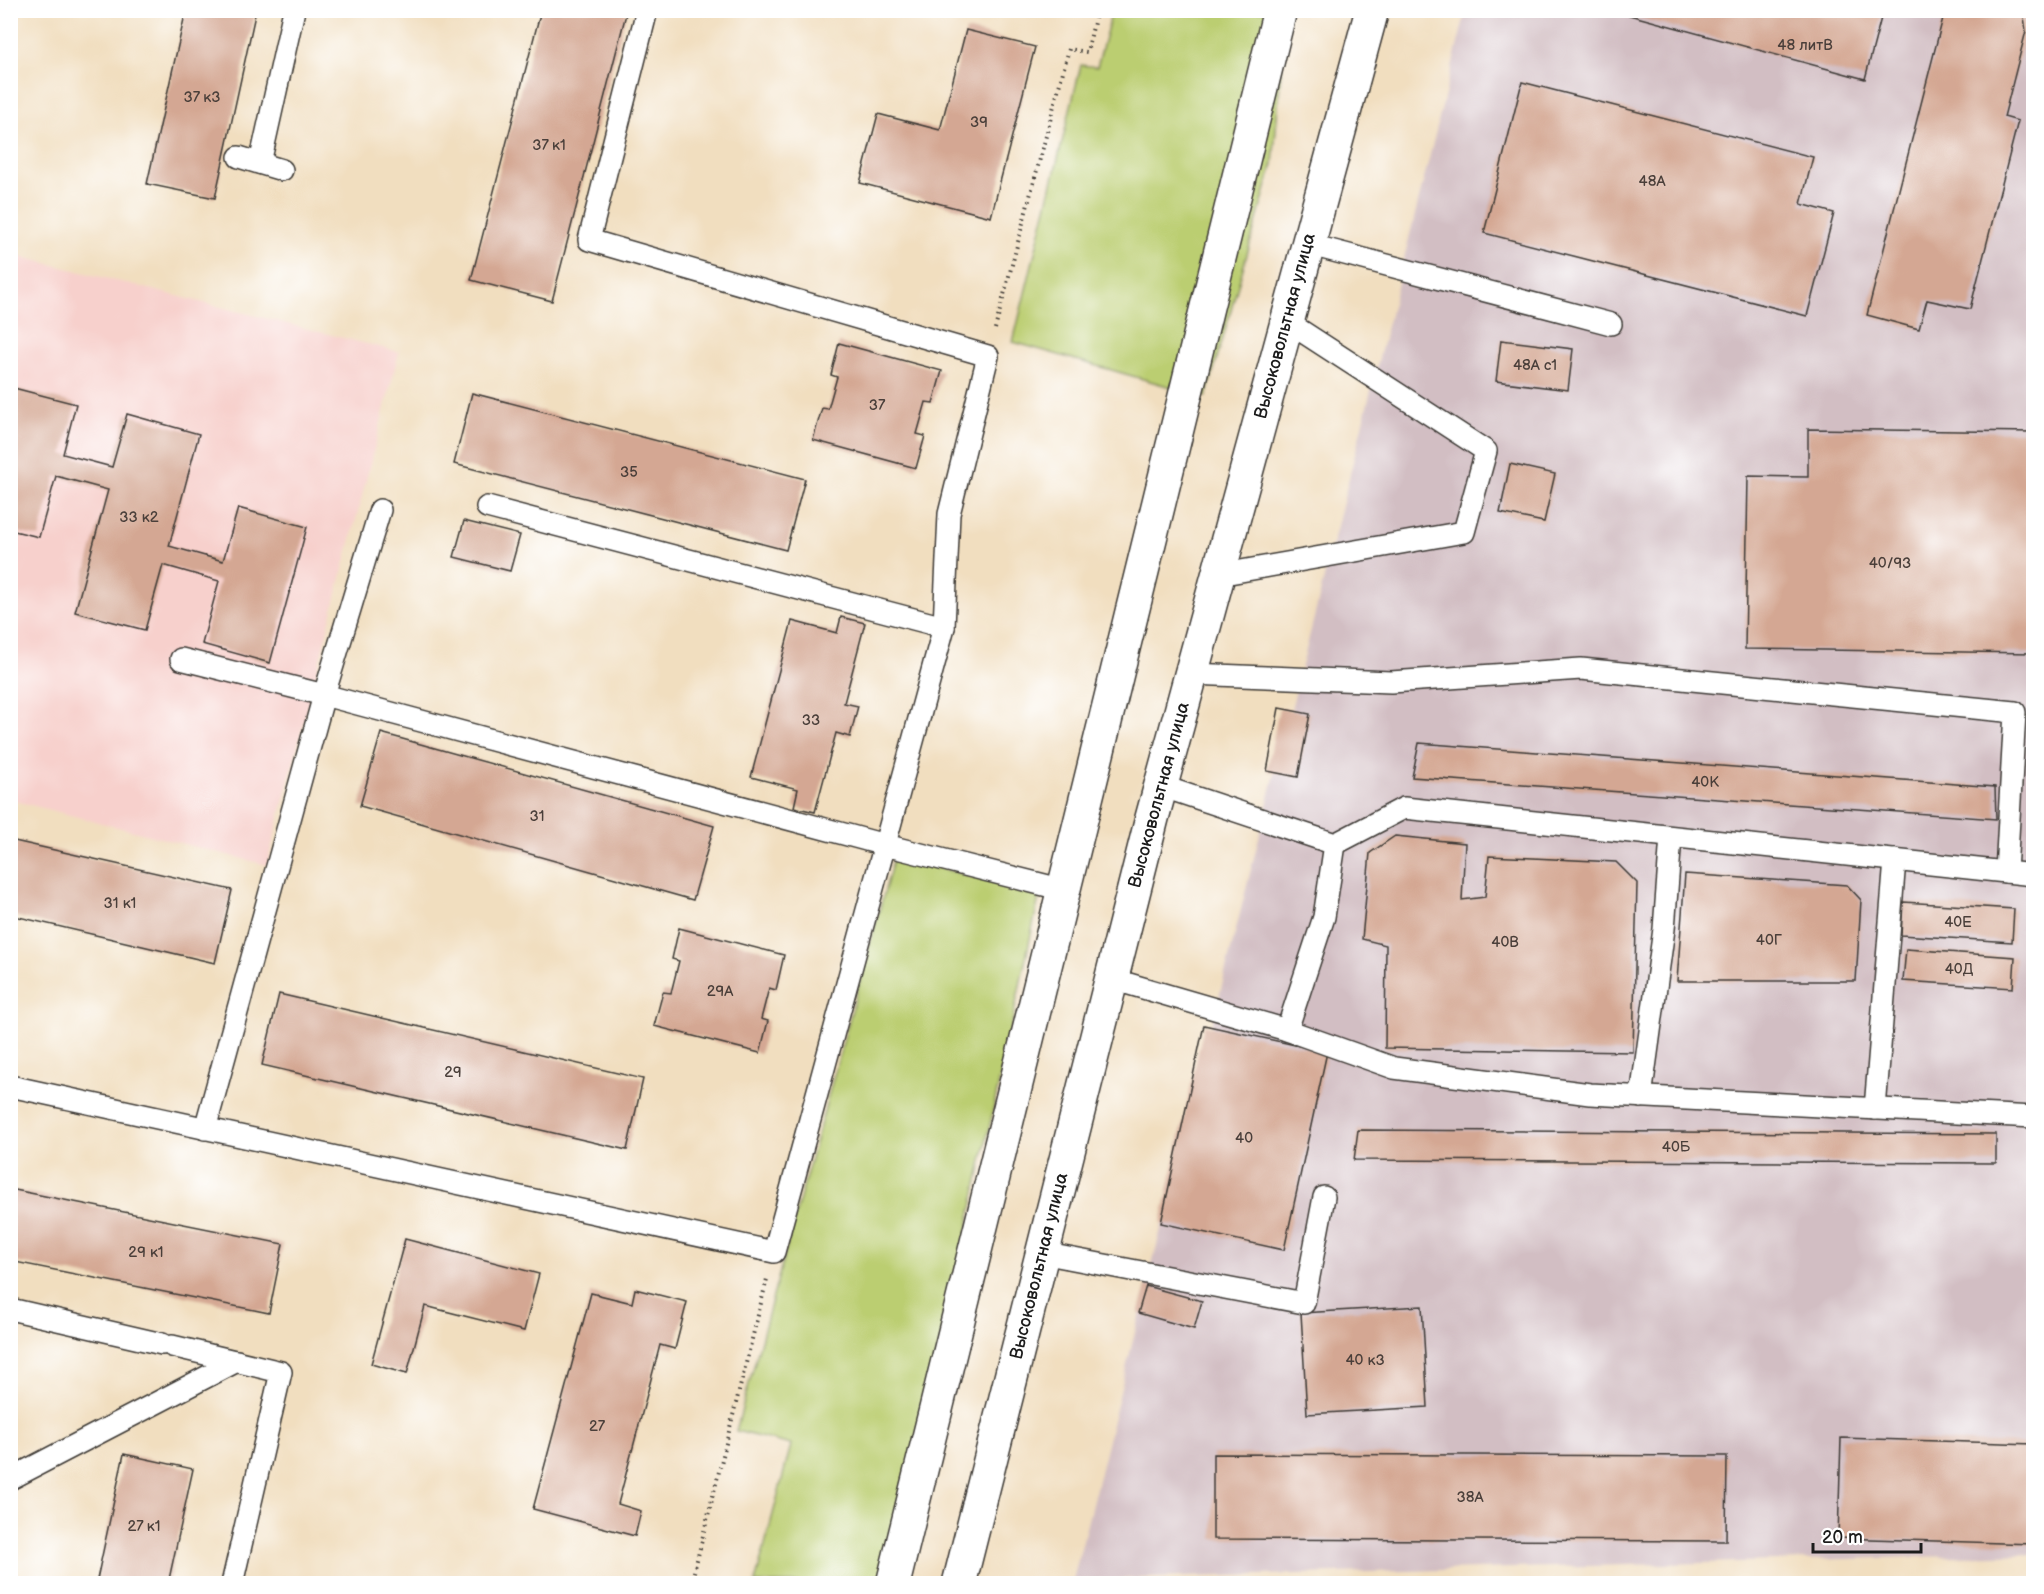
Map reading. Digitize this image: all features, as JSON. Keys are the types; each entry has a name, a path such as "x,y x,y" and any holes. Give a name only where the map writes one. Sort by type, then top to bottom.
{"street":[{"path":"893,1584 1280,10"},
{"name":"Высоковольтная улица","path":"959,1584 1152,818 1372,10"}],"lane":[{"path":"260,163 294,10"},
{"path":"10,1086 774,1252 944,627 949,514 988,356 589,240 647,10"},
{"path":"239,158 282,170"},
{"path":"1307,244 1611,324"},
{"path":"1218,575 1464,532 1477,486 1486,451 1286,321"},
{"path":"487,507 944,627"},
{"path":"205,1128 324,695 380,510"},
{"path":"181,660 324,695 885,845 1064,890"},
{"path":"1191,674 1391,682 1581,669 2015,712 2006,872"},
{"path":"1161,786 1335,844 1404,808 2034,875"},
{"path":"1641,1096 1664,929 1671,837"},
{"path":"1287,1030 1324,917 1335,844"},
{"path":"1875,1109 1895,860"},
{"path":"1112,979 1287,1030 1394,1068 1590,1094 2034,1116"},
{"path":"1042,1253 1305,1302 1324,1197"},
{"path":"10,1309 281,1372 232,1584"},
{"path":"10,1479 237,1361"}],"path":[{"path":"988,356 1069,49 1087,52 1097,10"},
{"path":"691,1584 774,1252"}],"shaded area":[{"path":"1466,11 2033,11 2033,1554 1073,1580"},
{"path":"10,254 399,352 267,865 11,800"}],"green space":[{"path":"1112,11 1276,11 1281,72 1273,164 1206,397 1013,342 1081,65 1097,67"},
{"path":"894,857 1040,893 958,1272 880,1583 755,1583 791,1445 736,1431"}],"building":[{"path":"186,10 256,10 215,198 147,184"},
{"path":"541,10 627,10 552,301 471,280"},
{"path":"1611,10 1883,10 1865,79"},
{"path":"1945,10 2023,10 2026,31 2004,117 2018,121 1970,309 1927,300 1919,329 1867,315"},
{"path":"966,30 1035,47 991,217 860,183 878,114 940,130"},
{"path":"1522,82 1813,157 1801,204 1834,213 1807,316 1484,233"},
{"path":"1501,340 1573,349 1568,390 1496,381"},
{"path":"839,343 942,371 933,403 926,402 917,434 925,436 916,468 813,440 822,408 828,409 837,377 831,375"},
{"path":"10,387 76,404 63,454 112,467 127,414 199,434 169,546 223,561 238,508 307,527 270,663 202,644 219,581 163,565 145,630 75,612 108,490 56,476 39,537 10,530"},
{"path":"472,393 805,479 786,550 454,464"},
{"path":"1808,429 2034,432 2034,653 1745,649 1748,476 1808,477"},
{"path":"1510,464 1555,474 1544,522 1500,513"},
{"path":"464,521 520,535 510,571 454,557"},
{"path":"841,617 865,623 844,703 858,706 850,737 836,733 815,812 794,807 798,789 751,777 792,621 837,633"},
{"path":"1279,708 1310,714 1298,777 1267,771"},
{"path":"381,733 714,826 693,900 360,806"},
{"path":"1419,743 1995,787 1996,819 1412,777"},
{"path":"1395,836 1465,843 1462,900 1485,897 1489,856 1616,862 1637,883 1633,1052 1385,1048 1386,945 1362,939 1370,853"},
{"path":"10,840 232,890 215,963 10,915"},
{"path":"1685,874 1847,885 1861,900 1856,981 1677,981"},
{"path":"1903,902 2014,909 2012,942 1901,935"},
{"path":"679,928 784,955 776,990 769,988 761,1019 768,1021 760,1053 654,1026 663,992 671,993 679,961 672,959"},
{"path":"1906,949 2015,957 2013,988 1903,981"},
{"path":"279,994 643,1079 627,1150 262,1065"},
{"path":"1204,1025 1327,1052 1284,1250 1161,1223"},
{"path":"1358,1130 1996,1134 1996,1163 1354,1160"},
{"path":"2032,1176 2034,1176 2034,1191 2031,1191"},
{"path":"10,1189 283,1244 269,1313 10,1261"},
{"path":"405,1239 539,1274 524,1331 425,1306 407,1374 371,1364"},
{"path":"1146,1286 1202,1301 1194,1329 1138,1313"},
{"path":"635,1289 687,1302 675,1349 660,1345 618,1504 641,1511 635,1536 533,1509 591,1293 632,1303"},
{"path":"1422,1306 1428,1407 1307,1414 1301,1313"},
{"path":"1841,1438 2034,1444 2034,1544 1838,1538"},
{"path":"124,1454 193,1469 168,1584 96,1584"},
{"path":"1213,1454 1727,1456 1726,1541 1213,1539"}]}
